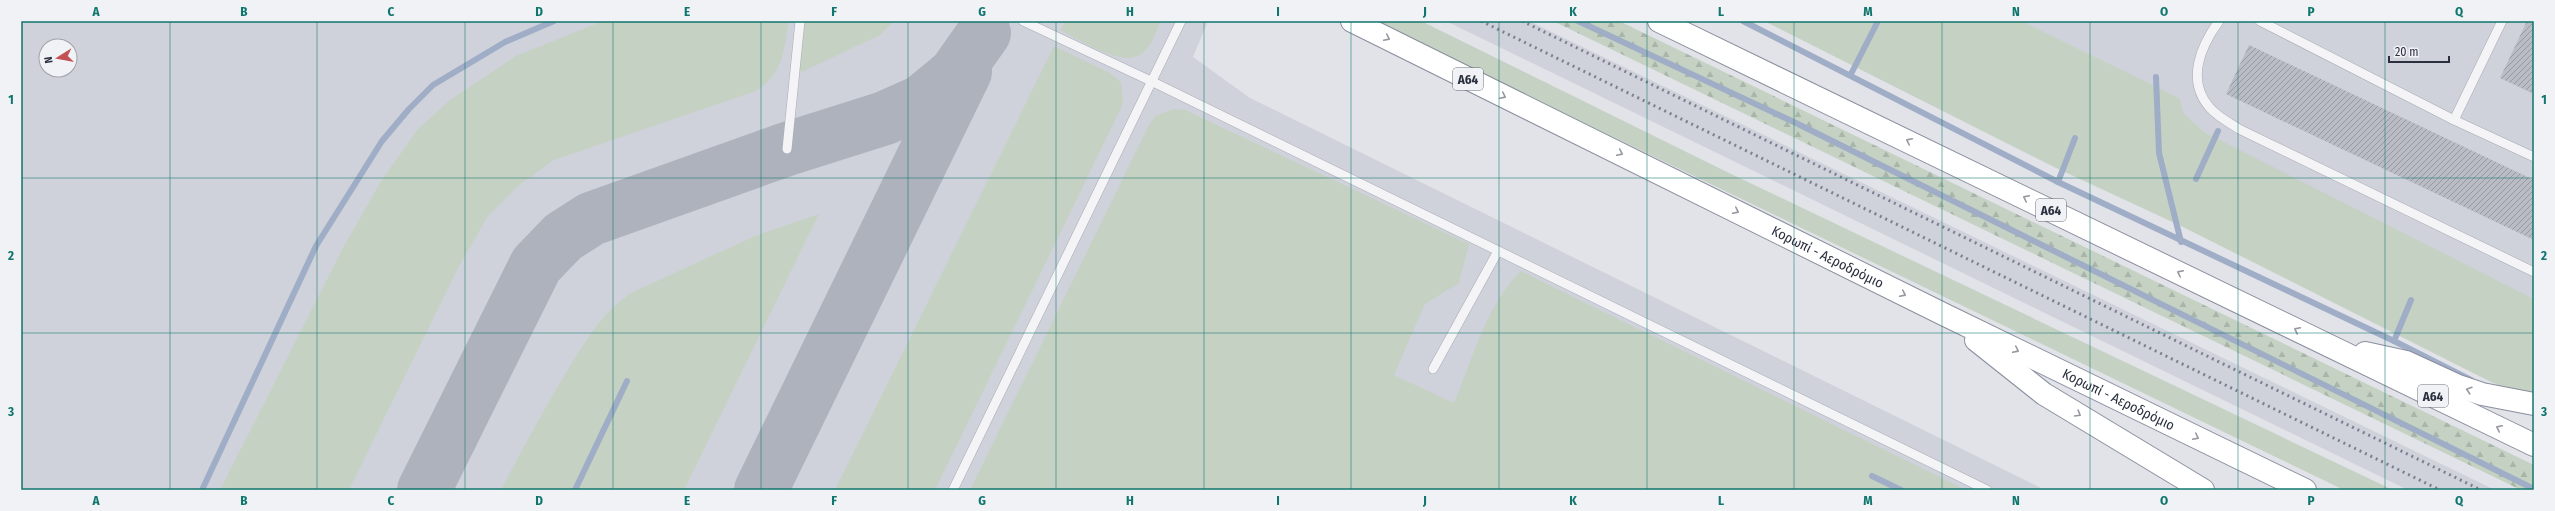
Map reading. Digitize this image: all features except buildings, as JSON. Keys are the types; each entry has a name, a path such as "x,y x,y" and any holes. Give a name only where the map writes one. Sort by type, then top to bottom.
{"highway":[{"name":"Κορωπί - Αεροδρόμιο","path":"1352,21 1943,314 2305,490"},
{"name":"Α64","path":"1659,21 2534,445"},
{"path":"1685,21 1769,73"},
{"path":"1943,314 2044,394 2203,490"},
{"path":"2332,346 2406,362 2458,386 2499,398 2534,404"}],"lane":[{"path":"787,149 800,21"},
{"path":"1023,21 1153,82 1987,490"},
{"path":"953,490 1153,82 1181,21"},
{"path":"2219,21 2208,35 2200,53 2197,77 2199,92 2211,110 2240,130 2534,272"},
{"path":"2260,21 2454,120 2534,157"},
{"path":"2454,120 2502,21"},
{"path":"1433,369 1498,251"}],"shaded area":[{"path":"21,21 1208,21 1193,57 1250,98 2045,490 21,490"},
{"path":"1446,21 1529,21 2495,490 2408,490"},
{"path":"1854,21 2534,21 2534,333"}],"green space":[{"path":"603,21 789,21 781,61 772,77 756,91 554,160 518,186 488,216 458,268 349,490 220,490 344,246 381,181 418,129 450,100 516,56"},
{"path":"805,21 894,21 880,35 802,72 797,67"},
{"path":"1066,21 1161,21 1153,40 1144,52 1132,58 1111,55 1060,30"},
{"path":"1373,21 1421,21 1727,172 2393,490 2344,490"},
{"path":"1553,21 1619,21 2534,465 2534,490 2521,490"},
{"path":"1764,21 2021,21 2179,98 2184,114 2204,132 2534,299 2534,393 2507,389 2491,382 2181,226 2054,167"},
{"path":"1054,46 1110,73 1121,82 1123,104 935,490 835,490"},
{"path":"1174,109 1185,110 1469,244 1459,283 1425,304 1394,375 1454,403 1474,350 1489,316 1498,300 1521,271 1966,490 970,490 1149,125 1155,116"},
{"path":"819,214 684,490 501,490 540,418 579,352 602,319 621,300 633,292 755,236"}],"waterway":[{"path":"202,490 316,246 382,141 409,109 433,85 505,42 554,21"},
{"path":"1578,21 1796,123 2534,489"},
{"path":"1743,21 2058,182 2394,341 2471,380"},
{"path":"1851,74 1878,21"},
{"path":"2156,77 2159,153 2181,242"},
{"path":"2196,179 2218,131"},
{"path":"2058,182 2075,138"},
{"path":"2394,341 2411,300"},
{"path":"575,490 627,381"},
{"path":"1872,476 1901,490"}],"taxiway":[{"path":"424,490 536,265 563,237 591,219 787,149 885,118 921,102 955,74 984,33"},
{"path":"761,490 965,72"}],"railway":[{"path":"1481,21 2440,490"},
{"path":"1522,21 2481,490"}]}
